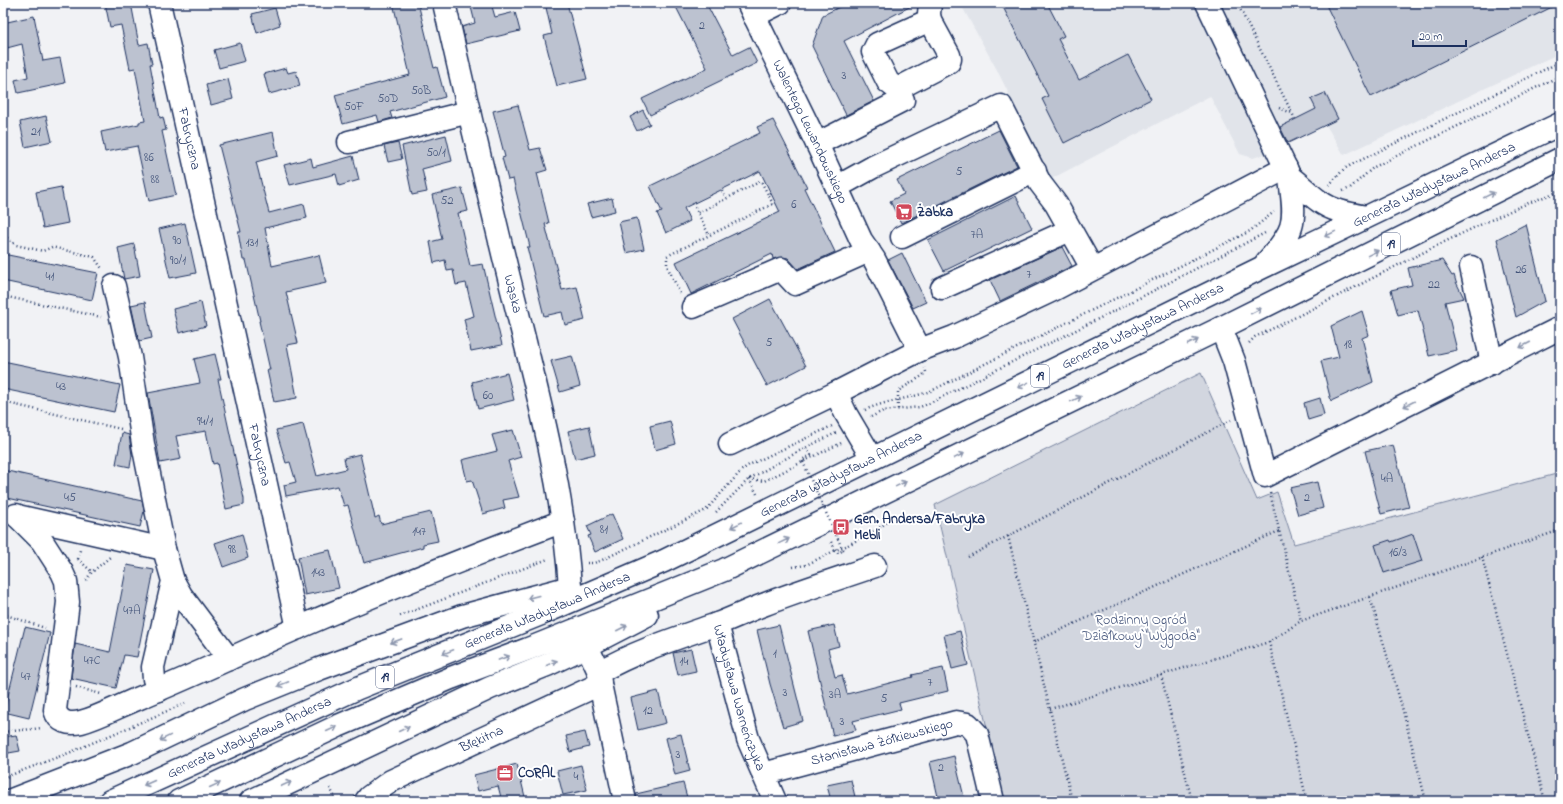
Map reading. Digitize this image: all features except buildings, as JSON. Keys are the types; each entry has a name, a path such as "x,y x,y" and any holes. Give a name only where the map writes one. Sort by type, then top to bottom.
{"main road":[{"name":"Fabryczna","path":"159,3 298,628"},
{"name":"Wąska","path":"444,3 542,412 563,521 570,587"},
{"path":"751,10 780,3"},
{"path":"1207,3 1288,172 1291,193 1329,208 1351,215 1366,217"},
{"name":"Walentego Lewandowskiego","path":"751,10 818,144 861,240 871,255 920,350"},
{"path":"818,144 903,100 897,88 888,82 873,52 874,47 876,44 930,12 949,56 949,62 897,88"},
{"path":"837,187 1001,106 1040,183 1056,204 1092,268"},
{"path":"349,142 469,112"},
{"name":"Generała Władysława Andersa","path":"110,801 358,688 541,614 664,561 1263,267 1560,124"},
{"name":"Generała Władysława Andersa","path":"179,801 338,726 430,687 724,570 1222,328 1560,159"},
{"path":"902,237 1035,172"},
{"path":"730,444 836,393 920,350 954,337 1053,290 1092,268 1288,172"},
{"path":"1263,267 1284,241 1308,199"},
{"path":"942,288 1070,230"},
{"path":"693,306 781,269 795,284 871,255"},
{"path":"1471,267 1492,363"},
{"path":"114,286 130,358 141,432 164,549 173,581 181,595 229,659"},
{"path":"1222,328 1234,361 1265,476 1312,454 1560,328"},
{"path":"836,393 849,424 872,458"},
{"path":"164,549 16,516 42,541 62,572 66,581 68,602 55,710 56,716 62,721 71,723 80,722 159,690 298,628 457,562 563,521"},
{"path":"9,801 132,753 245,699 319,669 462,616 570,587 600,577 664,561"},
{"path":"717,624 763,605 875,566"},
{"path":"251,801 490,688 548,665 587,646 651,613 724,570"},
{"path":"159,690 154,679 153,667 173,581"},
{"name":"Władysława Warneńczyka","path":"600,678 613,664 699,629 717,624 748,739 775,801"},
{"path":"587,646 600,678 625,801"},
{"name":"Błękitna","path":"366,801 369,797 391,781 600,678"},
{"name":"Stanisława Żółkiewskiego","path":"763,774 956,722 968,724 977,734 993,801"}],"path":[{"path":"1237,3 1292,112"},
{"path":"1308,199 1328,186 1344,169 1353,164 1560,62"},
{"path":"712,515 720,509 749,479 849,424 877,405 916,396 933,390 1250,231 1268,216 1308,199 1350,188 1374,167 1560,76"},
{"path":"693,306 685,303 667,266 667,256 774,203 761,181 698,213"},
{"path":"722,191 726,198"},
{"path":"1234,361 1248,354 1248,345 1255,337 1309,312 1504,214 1560,191"},
{"path":"695,206 708,235"},
{"path":"3,227 3,236 16,245 43,251 52,247 94,257 114,286"},
{"path":"586,568 584,563 594,563 600,561 706,510 737,475 749,466 884,411 920,407 930,403 1267,232"},
{"path":"3,296 121,321"},
{"path":"898,409 898,391 926,372 921,359 920,350"},
{"path":"3,402 141,432"},
{"path":"749,479 764,481 840,444 849,424"},
{"path":"968,557 1224,424"},
{"path":"803,462 802,460 811,456 806,448"},
{"path":"803,462 844,550 838,553 831,542"},
{"path":"1270,495 1301,621"},
{"path":"793,568 806,565 848,545 879,528 889,520"},
{"path":"1050,710 1269,642 1301,621 1560,530"},
{"path":"1034,642 1279,531"},
{"path":"1008,536 1072,801"},
{"path":"68,602 92,572 111,556 134,542"},
{"path":"1482,557 1545,801"},
{"path":"1370,597 1402,707 1426,801"},
{"path":"3,614 64,634"},
{"path":"1269,642 1308,801"},
{"path":"1161,676 1192,801"},
{"path":"58,683 102,694"},
{"path":"3,732 31,729"},
{"path":"330,788 338,801"}],"shaded area":[{"path":"960,3 1560,3 1560,53 1344,155 1326,125 1265,154 1253,158 1240,154 1210,96 1051,179 996,68"}],"green space":[{"name":"Rodzinny Ogród Działkowy \"Wygoda\"","path":"1201,373 1257,500 1277,492 1294,544 1560,473 1560,801 1004,801 935,505"}],"place":[{"name":"Żabka","path":"904,212"},
{"name":"Gen. Andersa/Fabryka Mebli","path":"841,527"},
{"name":"CORAL","path":"505,773"}]}
